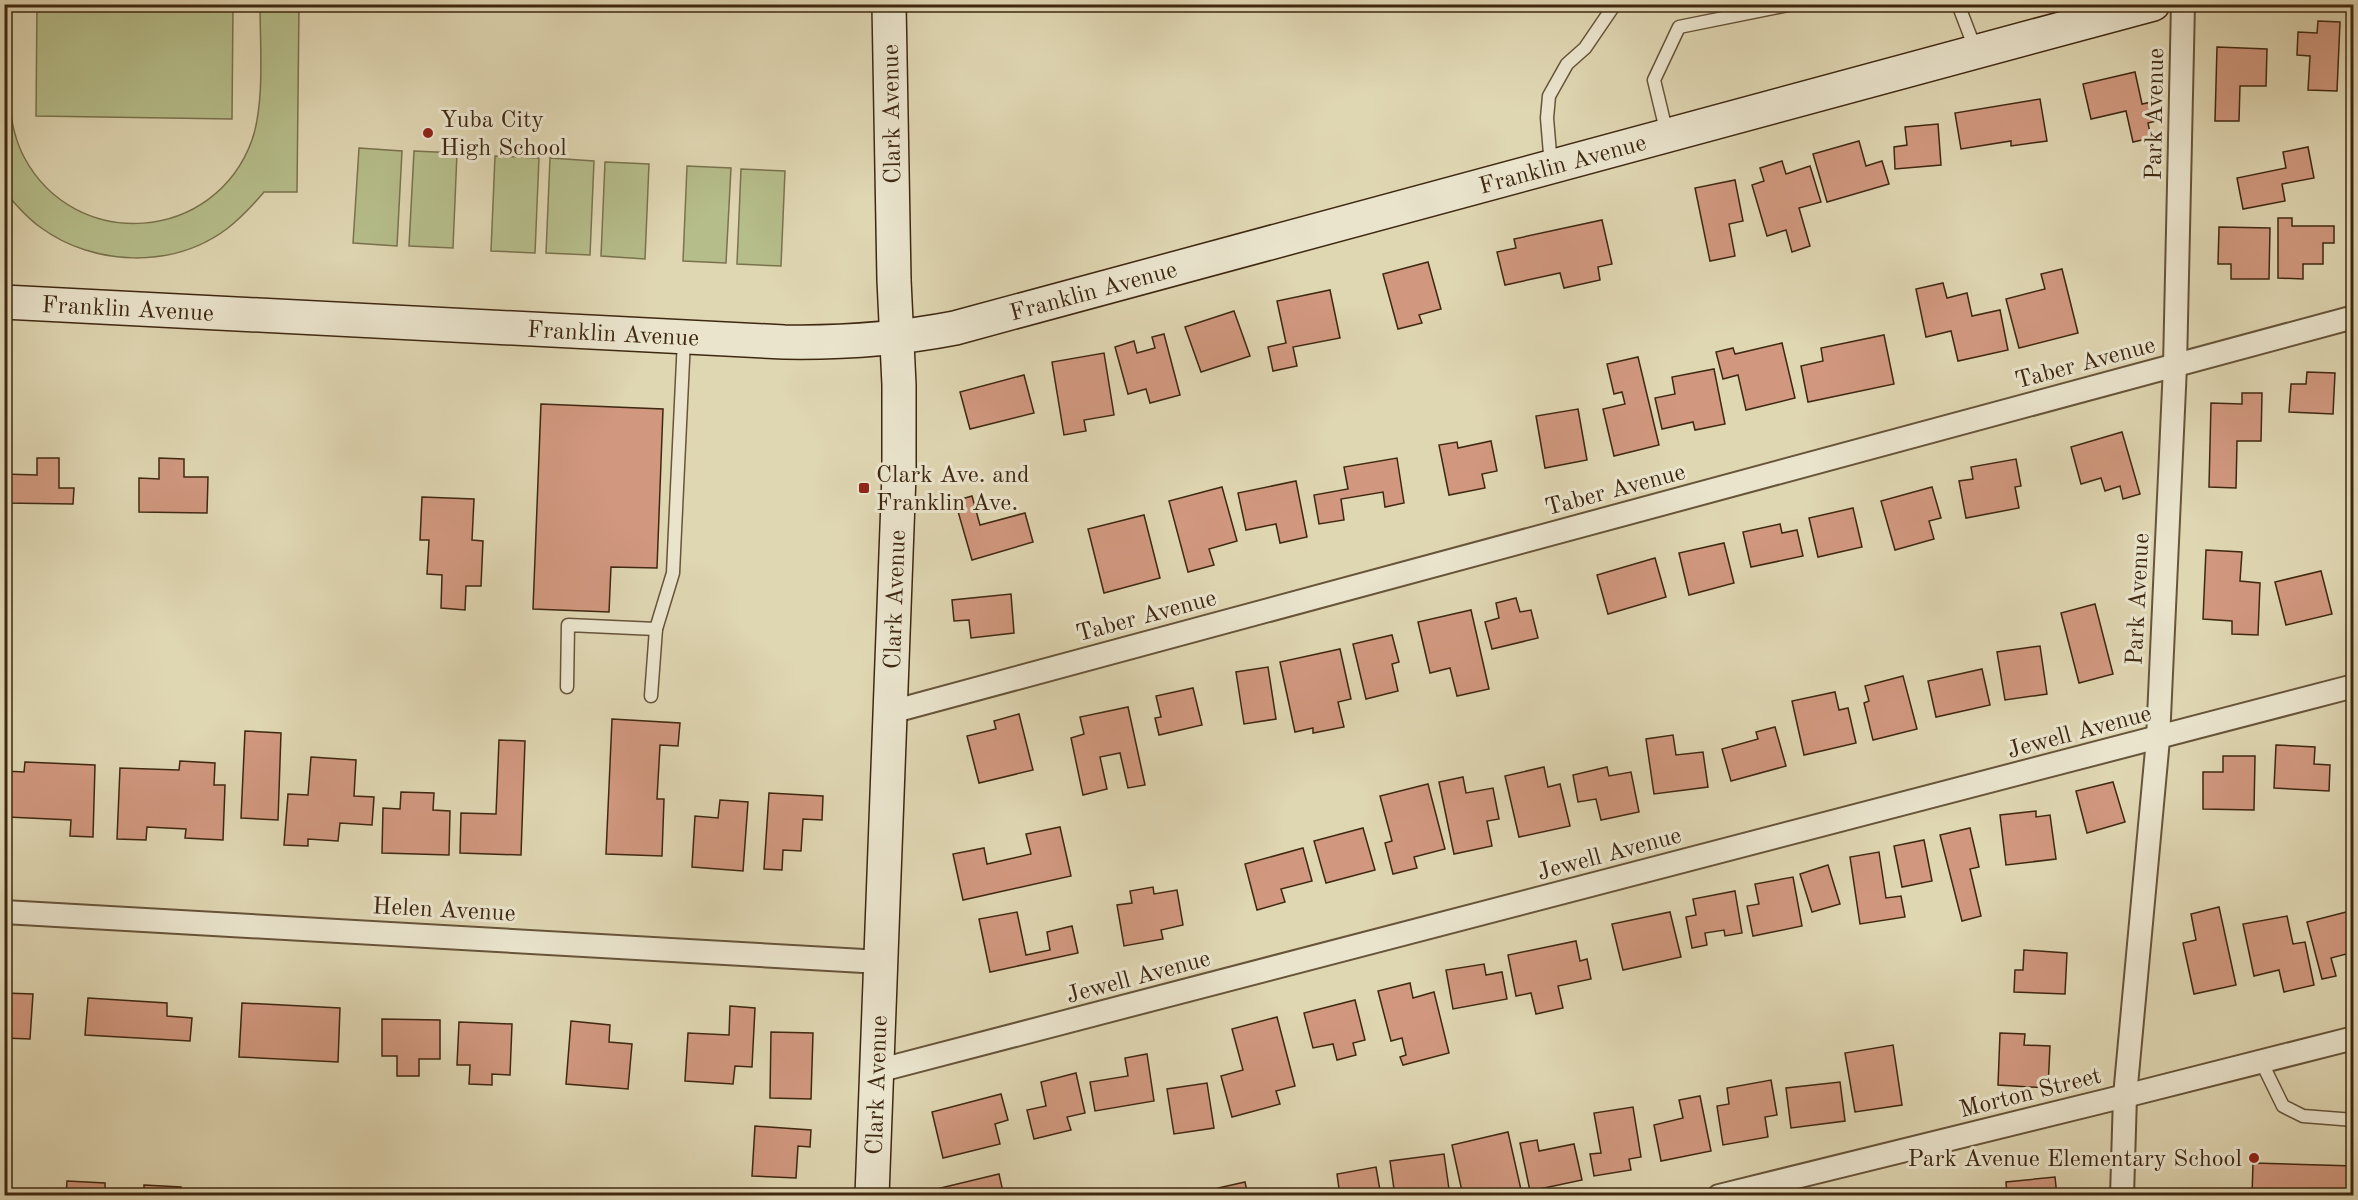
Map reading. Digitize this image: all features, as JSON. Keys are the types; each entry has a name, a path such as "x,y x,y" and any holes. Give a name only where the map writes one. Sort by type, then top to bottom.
{"street":[{"name":"Clark Avenue","path":"872,1196 899,474 899,385 889,4"},
{"name":"Franklin Avenue","path":"4,302 807,342 897,338 955,328 2153,4"},
{"name":"Park Avenue","path":"2122,1196 2125,1096 2158,739 2175,366 2183,4"},
{"name":"Taber Avenue","path":"891,712 2354,317"},
{"name":"Jewell Avenue","path":"877,1071 2158,739 2354,686"},
{"name":"Helen Avenue","path":"4,912 881,962"},
{"name":"Morton Street","path":"1719,1196 2354,1038"}],"lane":[{"path":"1668,136 1654,80 1679,27 1793,4"},
{"path":"1958,4 1977,52"},
{"path":"1551,167 1549,96 1567,64 1585,48 1608,6"},
{"path":"651,696 656,629 673,573 684,337"},
{"path":"567,687 568,625 656,629"},
{"path":"2261,1061 2283,1106 2303,1116 2354,1120"}],"green space":[{"path":"4,5 10,5 9,102 12,122 24,157 47,188 76,209 109,221 143,223 177,216 208,200 234,174 252,140 259,109 260,5 299,5 297,192 264,192 233,224 207,241 183,251 159,256 134,258 109,256 85,250 61,240 40,227 25,215 5,192"},
{"path":"37,5 233,5 232,119 36,116"},
{"path":"359,148 402,151 397,246 353,243"},
{"path":"414,151 457,153 453,248 409,246"},
{"path":"495,156 539,158 535,253 491,251"},
{"path":"550,158 594,161 590,255 546,253"},
{"path":"605,162 649,164 645,259 601,256"},
{"path":"687,166 731,168 726,263 683,261"},
{"path":"741,169 785,171 781,266 737,264"}],"building":[{"path":"2318,21 2340,22 2337,91 2308,90 2310,56 2297,55 2298,32 2317,33"},
{"path":"2217,47 2267,49 2266,86 2240,86 2239,121 2215,121"},
{"path":"2135,72 2142,104 2152,102 2156,121 2148,123 2151,138 2133,142 2126,111 2091,119 2083,84"},
{"path":"2040,99 2047,141 2011,146 2011,141 1961,149 1955,113"},
{"path":"1938,124 1941,165 1895,169 1894,147 1907,145 1905,127"},
{"path":"1859,141 1866,166 1882,161 1889,184 1827,202 1813,154"},
{"path":"2308,147 2314,178 2282,184 2285,201 2243,209 2237,178 2286,168 2283,152"},
{"path":"1782,161 1786,174 1810,166 1821,202 1799,208 1810,246 1792,252 1786,230 1767,236 1752,185 1764,181 1760,168"},
{"path":"1735,180 1743,221 1729,224 1735,256 1710,261 1695,188"},
{"path":"2350,197 2354,197 2354,221"},
{"path":"2278,218 2292,218 2292,226 2334,226 2334,243 2323,243 2323,264 2303,264 2303,279 2278,278"},
{"path":"1602,220 1612,264 1598,267 1600,280 1564,288 1560,273 1505,285 1497,252 1516,248 1514,239"},
{"path":"2219,227 2270,228 2269,279 2231,279 2231,264 2218,264"},
{"path":"1428,262 1441,309 1419,315 1422,323 1398,329 1383,274"},
{"path":"2062,269 2078,333 2019,348 2006,299 2045,289 2041,274"},
{"path":"1943,283 1947,298 1967,293 1972,316 2000,310 2008,350 1958,361 1951,331 1926,337 1916,289"},
{"path":"1330,290 1340,338 1293,347 1297,366 1273,371 1268,347 1286,343 1277,301"},
{"path":"1234,311 1250,356 1201,372 1185,327"},
{"path":"1164,334 1180,395 1150,403 1146,389 1128,394 1115,347 1134,341 1137,353 1155,348 1152,337"},
{"path":"1884,335 1894,384 1808,402 1801,366 1823,361 1821,348"},
{"path":"1782,343 1795,398 1746,410 1738,375 1723,379 1716,352 1733,348 1735,354"},
{"path":"1104,353 1114,415 1084,420 1086,431 1064,435 1052,362"},
{"path":"1638,357 1659,445 1614,456 1603,409 1625,404 1622,392 1614,394 1607,364"},
{"path":"1714,369 1725,424 1695,430 1693,422 1662,429 1655,398 1675,394 1672,377"},
{"path":"2307,372 2335,373 2333,414 2289,412 2291,384 2306,384"},
{"path":"1024,375 1034,413 970,429 960,392"},
{"path":"2242,393 2262,393 2261,441 2237,441 2236,488 2209,487 2211,403 2242,404"},
{"path":"541,404 663,409 657,568 611,567 609,612 533,609"},
{"path":"1578,409 1587,460 1545,468 1536,416"},
{"path":"2122,432 2140,494 2123,499 2120,486 2105,491 2101,478 2081,484 2071,447"},
{"path":"1491,441 1497,471 1482,474 1485,488 1449,495 1439,445 1457,442 1458,448"},
{"path":"37,458 59,458 59,488 74,488 73,504 4,503 4,474 37,475"},
{"path":"159,458 184,459 184,477 208,477 207,513 139,512 139,478 159,479"},
{"path":"1397,458 1404,503 1385,507 1383,492 1341,499 1344,520 1319,524 1314,495 1348,489 1344,467"},
{"path":"2016,459 2021,486 2015,487 2019,508 1966,518 1959,481 1973,479 1971,467"},
{"path":"1296,481 1307,537 1280,543 1276,524 1246,530 1238,493"},
{"path":"1222,487 1237,541 1209,549 1214,565 1188,572 1169,501"},
{"path":"1932,487 1941,518 1929,521 1934,539 1895,550 1881,501"},
{"path":"972,496 980,525 1025,513 1033,542 972,560 955,501"},
{"path":"422,497 474,499 472,540 483,541 481,586 466,586 465,610 441,608 442,575 427,574 429,540 420,540"},
{"path":"1853,508 1862,547 1818,557 1809,518"},
{"path":"1144,515 1160,578 1104,593 1088,529"},
{"path":"1780,524 1782,533 1797,530 1803,556 1751,567 1743,532"},
{"path":"1724,543 1734,583 1689,595 1679,553"},
{"path":"2206,550 2242,552 2240,581 2260,583 2258,635 2232,634 2232,621 2203,619"},
{"path":"1655,558 1666,597 1608,614 1597,575"},
{"path":"2321,571 2332,614 2286,625 2275,582"},
{"path":"1011,594 1014,633 971,638 969,620 954,621 952,600"},
{"path":"1516,598 1520,612 1531,610 1538,638 1492,649 1485,622 1499,618 1496,603"},
{"path":"2095,604 2113,674 2079,683 2061,613"},
{"path":"1471,610 1489,689 1457,696 1450,668 1430,673 1418,622"},
{"path":"1392,635 1399,662 1392,664 1398,691 1366,699 1353,644"},
{"path":"2040,646 2047,694 2005,700 1997,652"},
{"path":"1340,649 1351,699 1338,702 1344,727 1313,733 1313,728 1295,732 1280,662"},
{"path":"1268,667 1276,719 1244,724 1236,672"},
{"path":"1982,669 1990,705 1936,717 1928,681"},
{"path":"1903,676 1917,729 1873,740 1864,703 1869,701 1865,686"},
{"path":"1193,688 1202,725 1159,735 1155,718 1161,717 1156,696"},
{"path":"1835,692 1839,710 1848,708 1856,743 1804,755 1792,701"},
{"path":"1128,707 1145,785 1128,788 1120,753 1100,757 1107,789 1083,795 1071,738 1084,734 1080,717"},
{"path":"1019,714 1033,770 979,783 967,736 996,729 994,721"},
{"path":"2354,718 2354,748 2348,719"},
{"path":"612,719 680,723 678,746 660,745 657,799 664,799 662,856 606,854"},
{"path":"1775,727 1786,766 1731,781 1722,749 1758,739 1756,732"},
{"path":"245,731 281,733 278,820 241,818"},
{"path":"1673,735 1676,755 1703,752 1708,787 1654,794 1646,739"},
{"path":"499,740 525,741 521,855 460,853 461,813 496,814"},
{"path":"2276,745 2315,747 2314,764 2330,765 2329,791 2274,788"},
{"path":"2223,756 2255,756 2254,810 2203,809 2203,772 2223,772"},
{"path":"311,757 356,760 354,796 374,797 372,825 340,823 338,841 308,839 308,846 284,845 288,794 308,795"},
{"path":"180,761 215,763 214,785 225,785 223,840 185,838 186,829 147,827 146,840 117,839 120,768 179,770"},
{"path":"25,762 95,765 93,837 70,836 71,820 8,817 7,830 4,830 4,771 24,772"},
{"path":"1544,767 1548,787 1560,784 1570,826 1519,837 1505,776"},
{"path":"1607,767 1609,776 1631,772 1639,812 1601,820 1596,799 1578,802 1573,775"},
{"path":"1463,777 1466,793 1493,788 1499,819 1487,821 1492,846 1454,854 1439,782"},
{"path":"2113,782 2125,822 2087,833 2076,791"},
{"path":"1428,784 1445,849 1414,857 1417,868 1393,874 1385,843 1392,841 1380,796"},
{"path":"401,792 434,793 433,810 450,811 449,855 382,853 383,808 400,809"},
{"path":"769,793 823,796 822,820 803,819 801,851 783,850 782,870 764,869"},
{"path":"720,800 748,802 743,871 692,867 695,816 718,818"},
{"path":"2036,811 2036,817 2050,815 2056,859 2006,865 2000,815"},
{"path":"1060,827 1071,876 963,900 953,854 984,848 987,864 1031,854 1026,834"},
{"path":"1363,828 1375,870 1326,883 1314,841"},
{"path":"1970,828 1979,867 1970,869 1981,916 1962,921 1940,835"},
{"path":"1924,840 1932,881 1902,887 1894,846"},
{"path":"1303,848 1312,881 1281,889 1285,902 1257,910 1245,864"},
{"path":"1879,852 1886,898 1901,896 1905,917 1860,924 1850,857"},
{"path":"1828,865 1840,904 1812,912 1800,874"},
{"path":"1793,877 1802,926 1753,936 1747,906 1759,904 1755,884"},
{"path":"1153,887 1154,894 1177,890 1183,925 1161,930 1163,939 1124,946 1117,905 1132,903 1130,891"},
{"path":"1735,891 1742,933 1725,936 1724,930 1705,933 1707,945 1692,948 1686,917 1696,915 1693,899"},
{"path":"2219,907 2236,985 2194,994 2183,943 2196,940 2191,914"},
{"path":"2354,910 2354,952 2331,958 2336,976 2322,979 2307,922"},
{"path":"1017,912 1026,955 1050,950 1047,932 1072,926 1078,953 990,972 979,919"},
{"path":"1670,912 1681,957 1623,970 1612,924"},
{"path":"2287,916 2293,944 2305,942 2314,985 2284,992 2279,970 2254,976 2243,924"},
{"path":"1576,941 1580,961 1587,959 1591,979 1558,986 1563,1008 1536,1014 1531,993 1516,996 1508,955"},
{"path":"2024,950 2067,953 2065,994 2014,992 2015,970 2023,970"},
{"path":"1484,964 1486,975 1502,972 1507,999 1453,1009 1446,970"},
{"path":"1410,983 1413,998 1434,992 1449,1053 1403,1065 1400,1057 1406,1055 1402,1038 1391,1041 1378,991"},
{"path":"4,993 33,994 30,1039 4,1038"},
{"path":"88,998 167,1003 167,1016 192,1018 190,1041 85,1035"},
{"path":"1355,1000 1365,1040 1353,1043 1356,1055 1337,1060 1333,1044 1313,1048 1304,1013"},
{"path":"242,1003 340,1008 338,1062 239,1057"},
{"path":"730,1006 755,1008 752,1067 735,1066 733,1084 685,1081 688,1033 729,1035"},
{"path":"1277,1017 1295,1086 1276,1091 1280,1104 1232,1117 1221,1076 1243,1070 1232,1029"},
{"path":"382,1019 440,1020 440,1059 419,1059 419,1076 397,1076 397,1056 382,1056"},
{"path":"571,1021 610,1025 609,1042 632,1044 628,1089 566,1084"},
{"path":"459,1022 512,1024 510,1075 492,1074 492,1085 469,1084 470,1065 457,1065"},
{"path":"771,1032 813,1033 811,1099 770,1098"},
{"path":"2000,1033 2025,1034 2024,1045 2050,1046 2048,1088 1998,1085"},
{"path":"1893,1045 1902,1105 1855,1112 1845,1053"},
{"path":"1147,1054 1154,1101 1095,1111 1090,1082 1128,1076 1125,1058"},
{"path":"1076,1073 1085,1113 1067,1117 1071,1130 1034,1139 1027,1110 1046,1106 1041,1082"},
{"path":"1771,1080 1777,1115 1765,1117 1768,1137 1723,1145 1717,1106 1729,1104 1727,1088"},
{"path":"1840,1082 1845,1121 1791,1128 1786,1088"},
{"path":"1207,1083 1214,1128 1174,1134 1167,1089"},
{"path":"1001,1094 1008,1120 995,1124 1000,1144 943,1158 932,1112"},
{"path":"1700,1096 1711,1151 1661,1161 1654,1125 1683,1118 1679,1100"},
{"path":"1633,1107 1641,1157 1629,1159 1631,1170 1594,1176 1590,1154 1601,1153 1594,1113"},
{"path":"755,1126 811,1130 810,1147 798,1146 796,1178 752,1176"},
{"path":"1508,1132 1522,1194 1463,1196 1452,1145"},
{"path":"1537,1140 1539,1151 1574,1144 1582,1180 1530,1191 1520,1143"},
{"path":"1444,1154 1450,1196 1395,1196 1390,1161"},
{"path":"2253,1163 2354,1166 2354,1196 2252,1196"},
{"path":"1376,1167 1381,1196 1340,1196 1337,1174"},
{"path":"999,1174 1004,1196 929,1196 928,1191"},
{"path":"2055,1177 2057,1196 2007,1196 2006,1182"},
{"path":"67,1181 105,1183 105,1196 66,1196"},
{"path":"1245,1182 1248,1196 1220,1196 1218,1188"},
{"path":"144,1185 181,1187 181,1196 144,1196"}],"place":[{"name":"Yuba City High School","path":"428,133"},
{"name":"Clark Ave. and Franklin Ave.","path":"864,488"},
{"name":"Park Avenue Elementary School","path":"2254,1158"}]}
